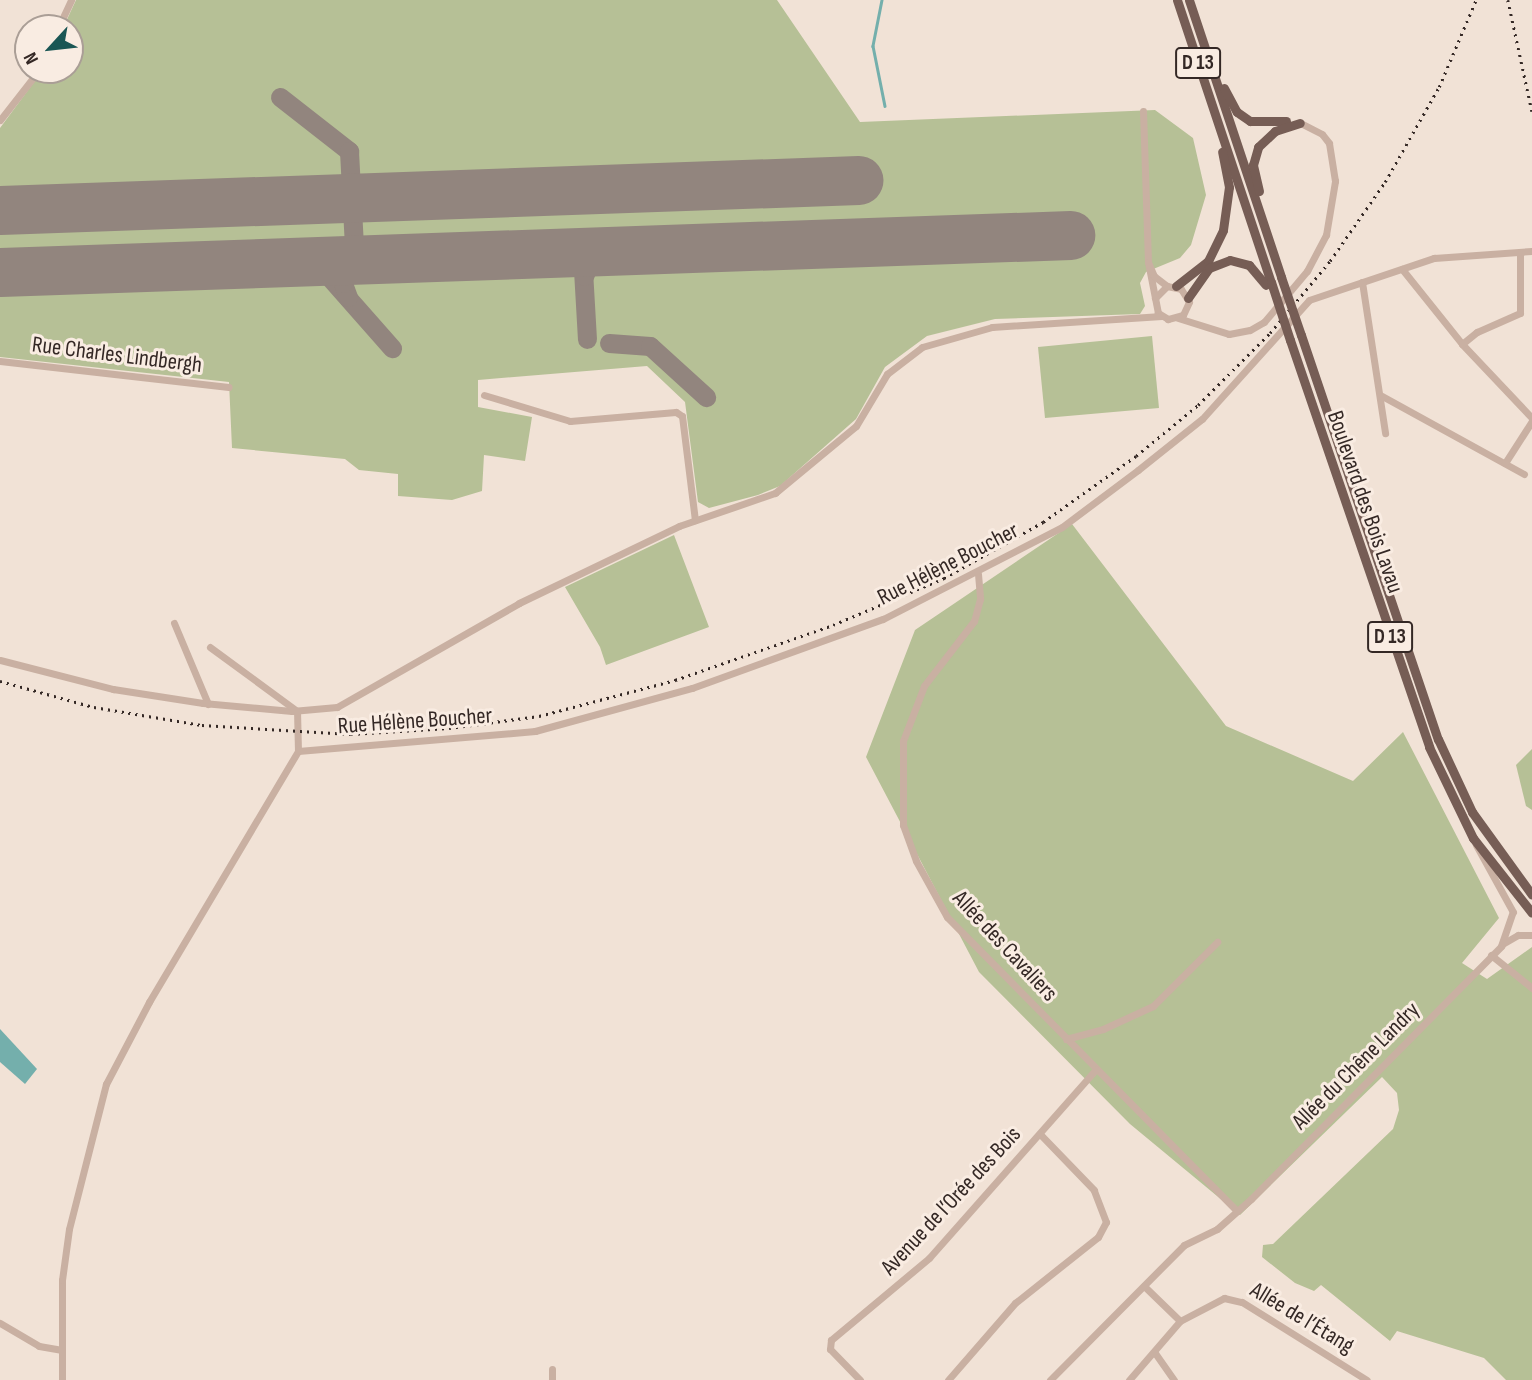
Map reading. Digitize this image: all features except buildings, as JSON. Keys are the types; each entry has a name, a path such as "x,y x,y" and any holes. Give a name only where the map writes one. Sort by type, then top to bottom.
{"main road":[{"name":"D 13","path":"1177,0 1269,283"},
{"name":"D 13","path":"1189,0 1275,257"},
{"path":"1210,62 1243,117 1259,124 1300,123"},
{"path":"1275,257 1253,165 1264,139 1300,123"},
{"path":"1172,286 1208,261 1223,230 1228,187 1219,127"},
{"name":"Boulevard des Bois Lavau","path":"1275,257 1438,739 1472,812 1532,895"},
{"path":"1188,298 1209,268 1230,260 1249,265 1269,283"},
{"name":"Boulevard des Bois Lavau","path":"1269,283 1419,723 1474,838 1532,913"}],"street":[{"path":"0,120 28,84"},
{"path":"1143,111 1148,262 1155,301 1162,316"},
{"path":"0,660 113,689 208,704 297,711 337,707 519,603 695,520 775,493 798,477 856,426 896,364 922,347 992,327 1162,316 1235,334 1264,321 1321,247 1334,201 1333,153 1322,134 1300,123"},
{"name":"Rue Hélène Boucher","path":"298,751 536,731 692,688 883,620 978,574 1062,527 1202,419 1309,300 1453,255 1532,251"},
{"path":"1462,344 1478,332 1520,313 1520,252"},
{"path":"1148,262 1154,276 1188,298 1187,310 1178,318"},
{"path":"1402,269 1462,344 1532,420 1505,463"},
{"path":"1362,282 1382,396 1385,433"},
{"path":"1143,319 1155,301 1172,286"},
{"path":"1187,310 1203,328"},
{"name":"Rue Charles Lindbergh","path":"0,361 229,387"},
{"path":"484,395 570,421 676,412 682,416 695,520"},
{"path":"1382,396 1524,474"},
{"name":"Allée des Cavaliers","path":"978,574 980,599 974,621 924,686 903,741 903,825 947,917 1237,1212"},
{"path":"174,623 208,704"},
{"path":"209,647 297,711"},
{"path":"62,1380 62,1280 69,1229 106,1084 149,1002 298,751 297,711"},
{"name":"Allée du Chêne Landry","path":"1474,838 1513,912 1500,946"},
{"name":"Allée du Chêne Landry","path":"1050,1380 1184,1245 1217,1229 1237,1212 1500,946 1518,935 1532,935"},
{"path":"1066,1039 1103,1029 1153,1006 1217,942"},
{"path":"1492,955 1532,988"},
{"name":"Avenue de l’Orée des Bois","path":"860,1380 830,1349 831,1340 929,1258 1096,1069"},
{"name":"Avenue de l’Orée des Bois","path":"948,1380 1015,1303 1098,1237 1106,1222 1094,1190 1040,1134"},
{"path":"1129,1380 1180,1321 1144,1286"},
{"name":"Allée de l’Étang","path":"1180,1321 1214,1301 1234,1299 1367,1380"},
{"path":"0,1323 39,1346 61,1350"},
{"path":"1155,1353 1174,1380"},
{"path":"552,1369 552,1380"}],"green space":[{"path":"76,0 777,0 860,122 1155,110 1193,138 1206,195 1191,245 1180,258 1146,272 1140,283 1145,306 1140,314 995,319 927,336 885,367 856,419 780,486 758,495 709,508 698,502 685,402 647,366 478,380 478,407 532,417 525,461 484,455 482,491 452,500 398,496 398,474 359,470 345,459 232,448 229,382 0,357 0,128 33,84 84,84 84,14 70,14"},
{"path":"1152,336 1159,408 1045,418 1038,347"},
{"path":"1072,524 1226,726 1353,781 1403,732 1499,918 1462,963 1487,979 1532,947 1532,1380 1506,1380 1484,1358 1397,1331 1390,1341 1321,1285 1314,1291 1295,1283 1262,1257 1263,1245 1273,1244 1393,1129 1399,1110 1397,1093 1382,1077 1240,1215 1130,1124 979,972 866,757 915,630"},
{"path":"674,535 709,627 606,665 600,647 565,587"},
{"path":"1532,749 1532,810 1526,806 1516,765"}],"water":[{"path":"0,1029 37,1069 25,1084 0,1062"}],"waterway":[{"path":"882,0 873,46 885,106"}],"taxiway":[{"path":"280,97 349,151 354,245 368,259"},
{"path":"584,276 592,259 609,252"},
{"path":"561,253 574,258 583,270 587,339"},
{"path":"348,297 343,283 348,271 374,259"},
{"path":"290,262 324,271 392,348"},
{"path":"609,343 650,346 706,397"}],"runway":[{"path":"0,210 858,180"},
{"path":"0,272 1070,235"}],"railway":[{"path":"0,681 94,707 202,725 351,734 449,728 539,716 675,680 833,625 944,578 1043,522 1136,456 1198,405 1270,333 1330,261 1385,182 1439,87 1476,0"},
{"path":"1508,0 1532,111"}]}
